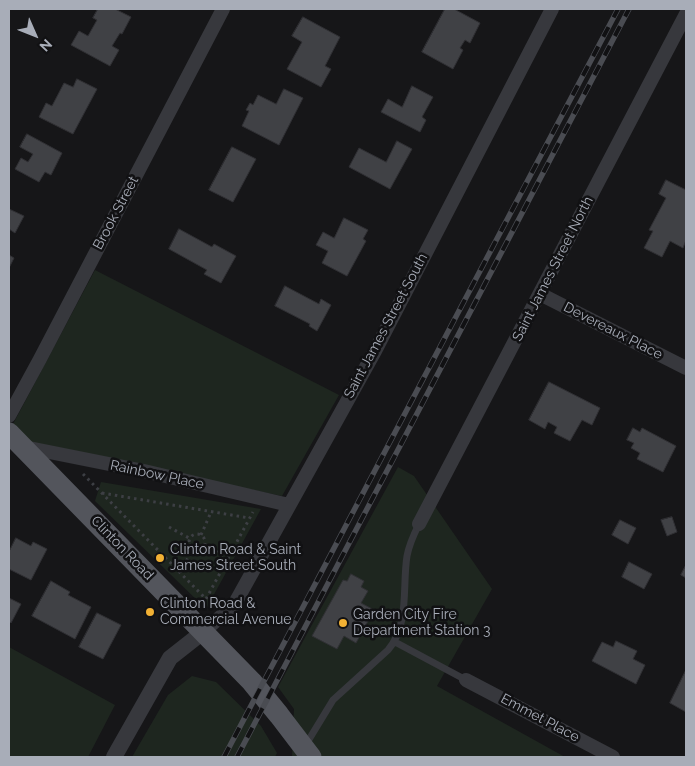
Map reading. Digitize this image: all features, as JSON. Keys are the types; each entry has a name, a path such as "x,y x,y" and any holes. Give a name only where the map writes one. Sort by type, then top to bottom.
{"main road":[{"name":"Clinton Road","path":"12,434 252,682 285,722 307,753"}],"street":[{"name":"Brook Street","path":"12,434 45,350 223,9"},
{"name":"Saint James Street South","path":"203,632 234,605 375,351 552,9"},
{"name":"Saint James Street North","path":"419,524 686,14"},
{"name":"Devereaux Place","path":"540,294 686,368"},
{"name":"Rainbow Place","path":"12,434 65,455 144,471 289,505"},
{"path":"114,757 170,658 203,632"},
{"name":"Emmet Place","path":"466,680 613,757"}],"lane":[{"path":"307,753 333,700 395,642 403,616 407,553 419,524"},
{"path":"395,642 466,680"}],"path":[{"path":"65,455 206,599 260,498"},
{"path":"102,493 250,518"},
{"path":"201,534 211,512"},
{"path":"169,527 189,538"},
{"path":"189,538 195,534 201,534"},
{"path":"189,538 189,544 193,549 199,550 205,541 201,534"},
{"path":"204,545 228,558"},
{"path":"180,572 193,549"}],"shaded area":[{"path":"95,270 339,395 282,496 26,443 12,426"},
{"path":"398,467 414,476 492,589 437,686 565,757 292,757 294,709 278,687"},
{"path":"101,482 261,509 206,609 95,501"},
{"path":"9,647 115,705 88,757 9,757"},
{"path":"192,676 216,682 261,726 277,753 275,757 132,757 168,695"}],"building":[{"path":"98,9 115,9 131,17 122,34 120,33 112,46 119,50 110,66 71,45 79,31 88,36 97,20 93,18"},
{"path":"445,9 454,9 480,23 470,43 465,40 460,48 463,50 453,69 422,52"},
{"path":"303,17 340,37 325,66 331,69 321,87 287,69 302,42 292,36"},
{"path":"77,79 97,89 73,134 39,117 46,103 52,106 64,83 73,87"},
{"path":"412,86 433,97 422,117 426,120 420,132 381,112 388,99 402,107"},
{"path":"284,89 303,98 279,145 242,126 249,111 246,110 250,103 253,105 258,95 276,104"},
{"path":"27,134 62,153 51,175 45,172 39,182 15,169 21,158 28,162 33,154 20,147"},
{"path":"397,141 412,149 390,189 349,167 359,148 386,162"},
{"path":"232,147 256,159 233,202 209,190"},
{"path":"666,180 686,190 686,240 683,248 670,241 662,257 644,248 653,231 649,230 666,198 659,194"},
{"path":"9,209 24,216 15,233 9,229"},
{"path":"344,218 368,230 363,239 366,241 347,276 322,263 328,251 316,245 323,232 334,238"},
{"path":"179,229 212,247 214,244 236,256 221,283 204,274 207,270 169,249"},
{"path":"9,255 14,258 9,268"},
{"path":"285,286 319,304 321,299 331,305 317,331 309,326 310,324 275,306"},
{"path":"549,382 600,408 592,425 582,420 570,441 554,433 557,427 548,422 545,429 529,420"},
{"path":"633,428 640,432 642,428 676,446 663,472 637,459 640,453 631,448 634,443 627,440"},
{"path":"672,517 677,532 667,536 661,520"},
{"path":"620,520 636,528 628,544 612,535"},
{"path":"16,538 31,546 33,542 47,549 31,580 9,569 9,552"},
{"path":"629,562 652,574 644,589 622,577"},
{"path":"686,565 686,578 681,575"},
{"name":"Garden City Fire Department Station 3","path":"351,574 364,581 361,587 368,591 361,603 374,610 356,643 344,636 337,649 312,636 343,580 347,581"},
{"path":"51,581 70,592 68,595 91,607 75,639 32,616"},
{"path":"9,598 21,604 11,623 9,621"},
{"path":"97,613 121,625 103,659 79,647"},
{"path":"616,641 637,651 633,659 645,665 636,684 592,661 602,642 613,647"},
{"path":"686,670 686,712 670,703"}],"railway":[{"path":"224,757 618,9"},
{"path":"237,757 629,9"}],"place":[{"name":"Clinton Road & Saint James Street South","path":"160,558"},
{"name":"Clinton Road & Commercial Avenue","path":"150,612"},
{"name":"Garden City Fire Department Station 3","path":"343,623"}]}
